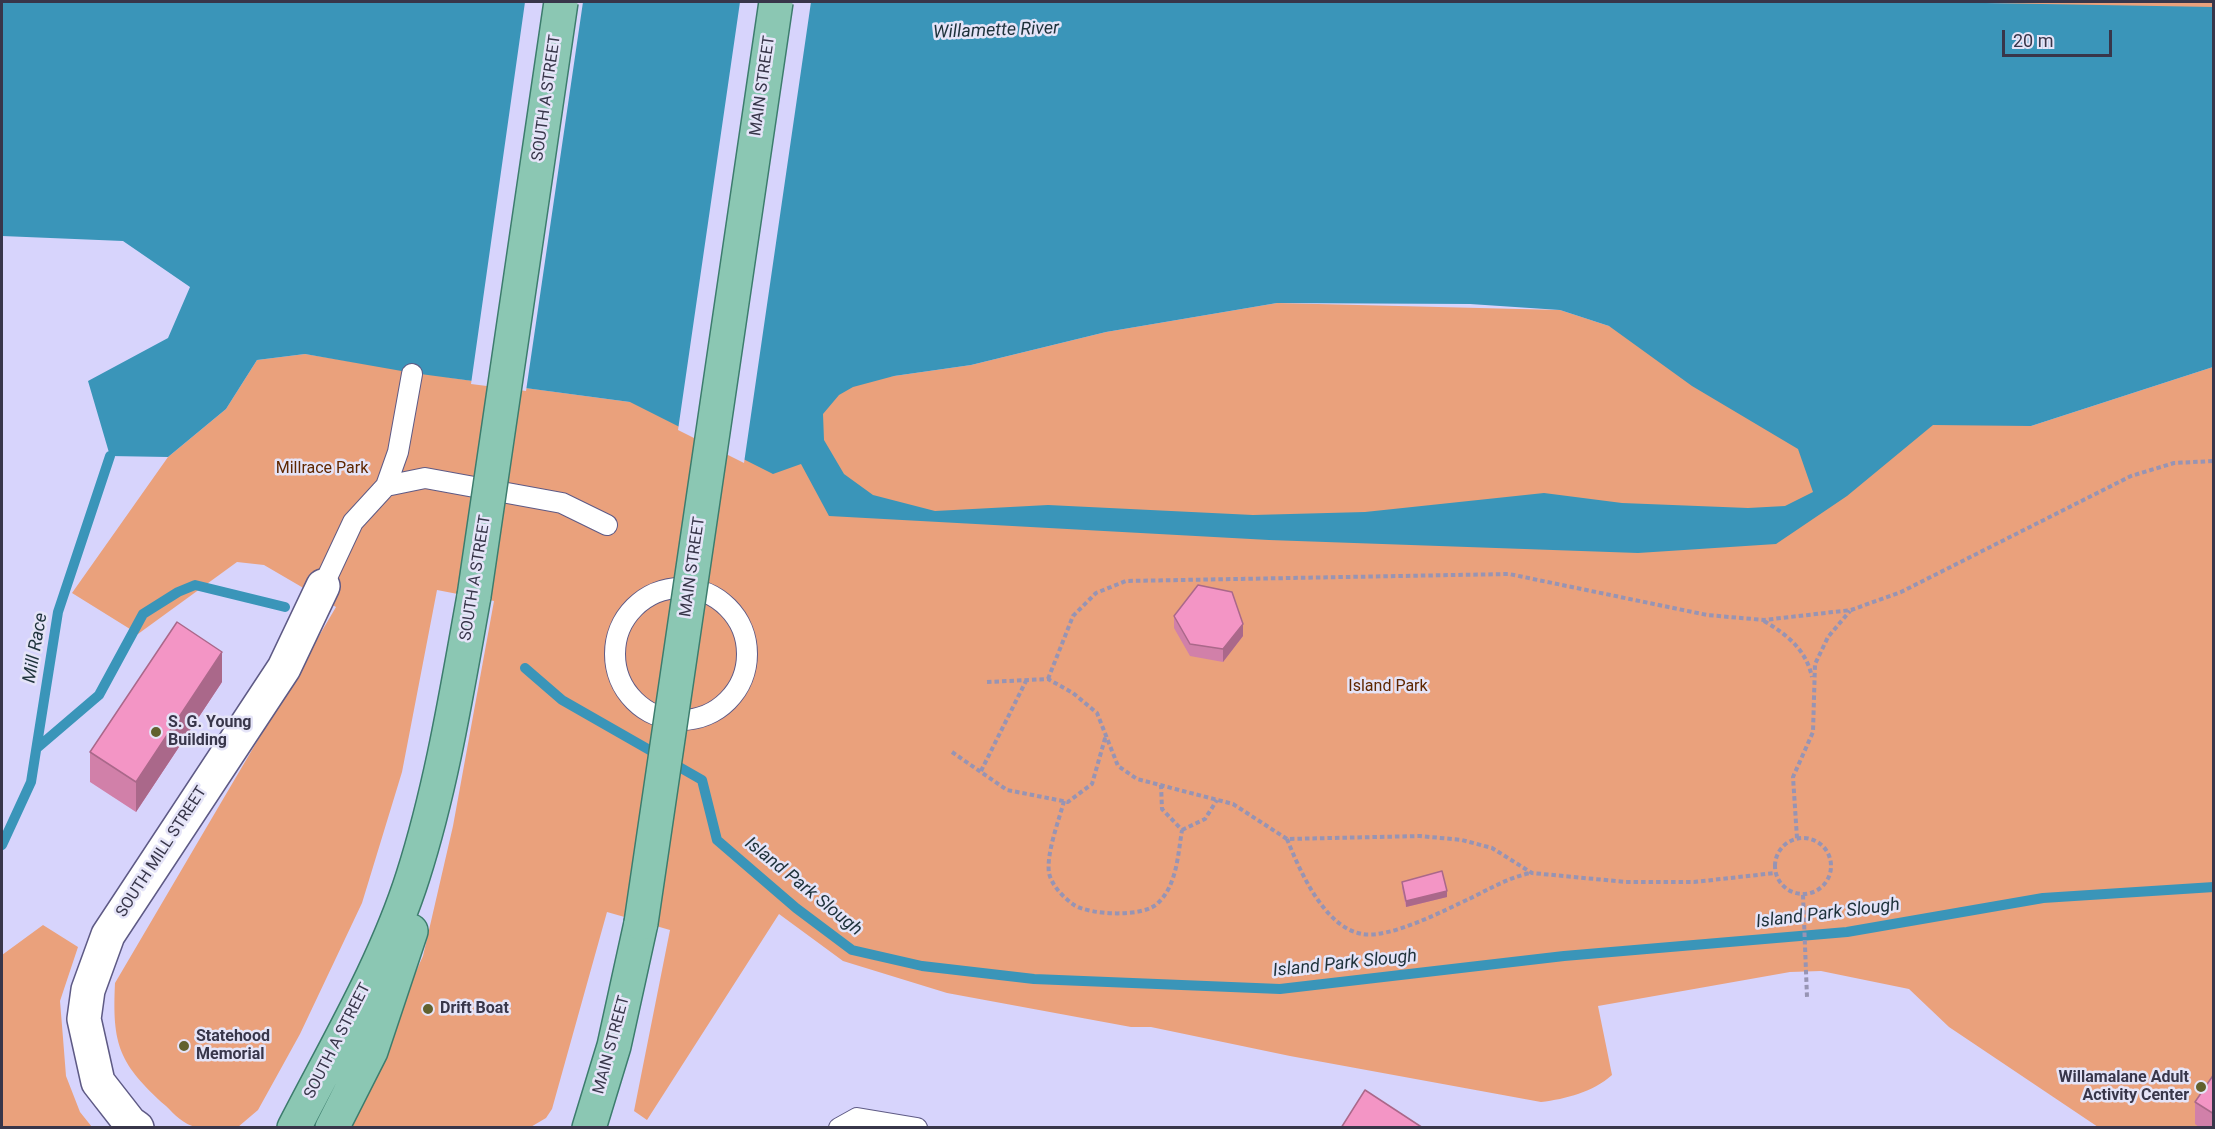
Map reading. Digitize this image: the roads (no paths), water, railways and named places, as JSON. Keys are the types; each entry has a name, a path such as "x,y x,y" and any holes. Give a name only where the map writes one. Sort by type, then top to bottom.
{"main road":[{"name":"SOUTH A STREET","path":"294,1128 385,950 413,877 440,776 474,596 561,2"},
{"name":"MAIN STREET","path":"589,1128 614,1046 641,923 776,2"},
{"path":"332,1128 371,1051 397,979 430,866 440,776"}],"street":[{"name":"SOUTH MILL STREET","path":"137,1128 130,1123 98,1082 84,1018 88,990 108,935 284,669 323,586"}],"lane":[{"path":"323,586 353,522 386,486 398,452 412,374"},
{"path":"386,486 425,478 562,503 607,525"},
{"path":"688,588 706,593 722,602 739,624 747,651 745,670 732,695 711,713 694,719 675,720 656,716 640,706 627,693 619,676 615,658 617,639 624,621 643,601 669,589 688,588"},
{"path":"839,1128 857,1118 917,1128"}],"water":[{"name":"Willamette River","path":"2,2 1929,2 2213,7 2213,367 2031,426 1933,425 1847,496 1776,544 1638,553 1269,540 829,516 801,464 773,474 630,402 413,373 305,354 257,360 226,409 168,457 110,456 88,381 168,338 190,287 123,241 2,236","holes":["1277,303 1470,304 1560,310 1609,326 1692,386 1798,449 1813,492 1785,506 1748,508 1622,503 1544,493 1365,512 1253,515 1048,505 935,511 873,495 844,474 824,440 823,414 839,395 853,387 894,376 971,365 1106,332"]}],"waterway":[{"name":"Mill Race","path":"2,845 31,782 58,612 110,456"},
{"name":"Island Park Slough","path":"37,748 99,695 143,614 178,592 195,585 285,607"},
{"name":"Island Park Slough","path":"525,668 562,700 702,780 717,840 796,908 852,950 922,966 1034,979 1280,989 1564,956 1847,932 2043,898 2214,887"}],"place":[{"name":"S. G. Young Building","path":"156,732"},
{"name":"Drift Boat","path":"428,1009"},
{"name":"Statehood Memorial","path":"184,1046"},
{"name":"Willamalane Adult Activity Center","path":"2201,1087"}],"park label":[{"name":"Millrace Park","path":"322,469"},
{"name":"Island Park","path":"1388,687"}]}
